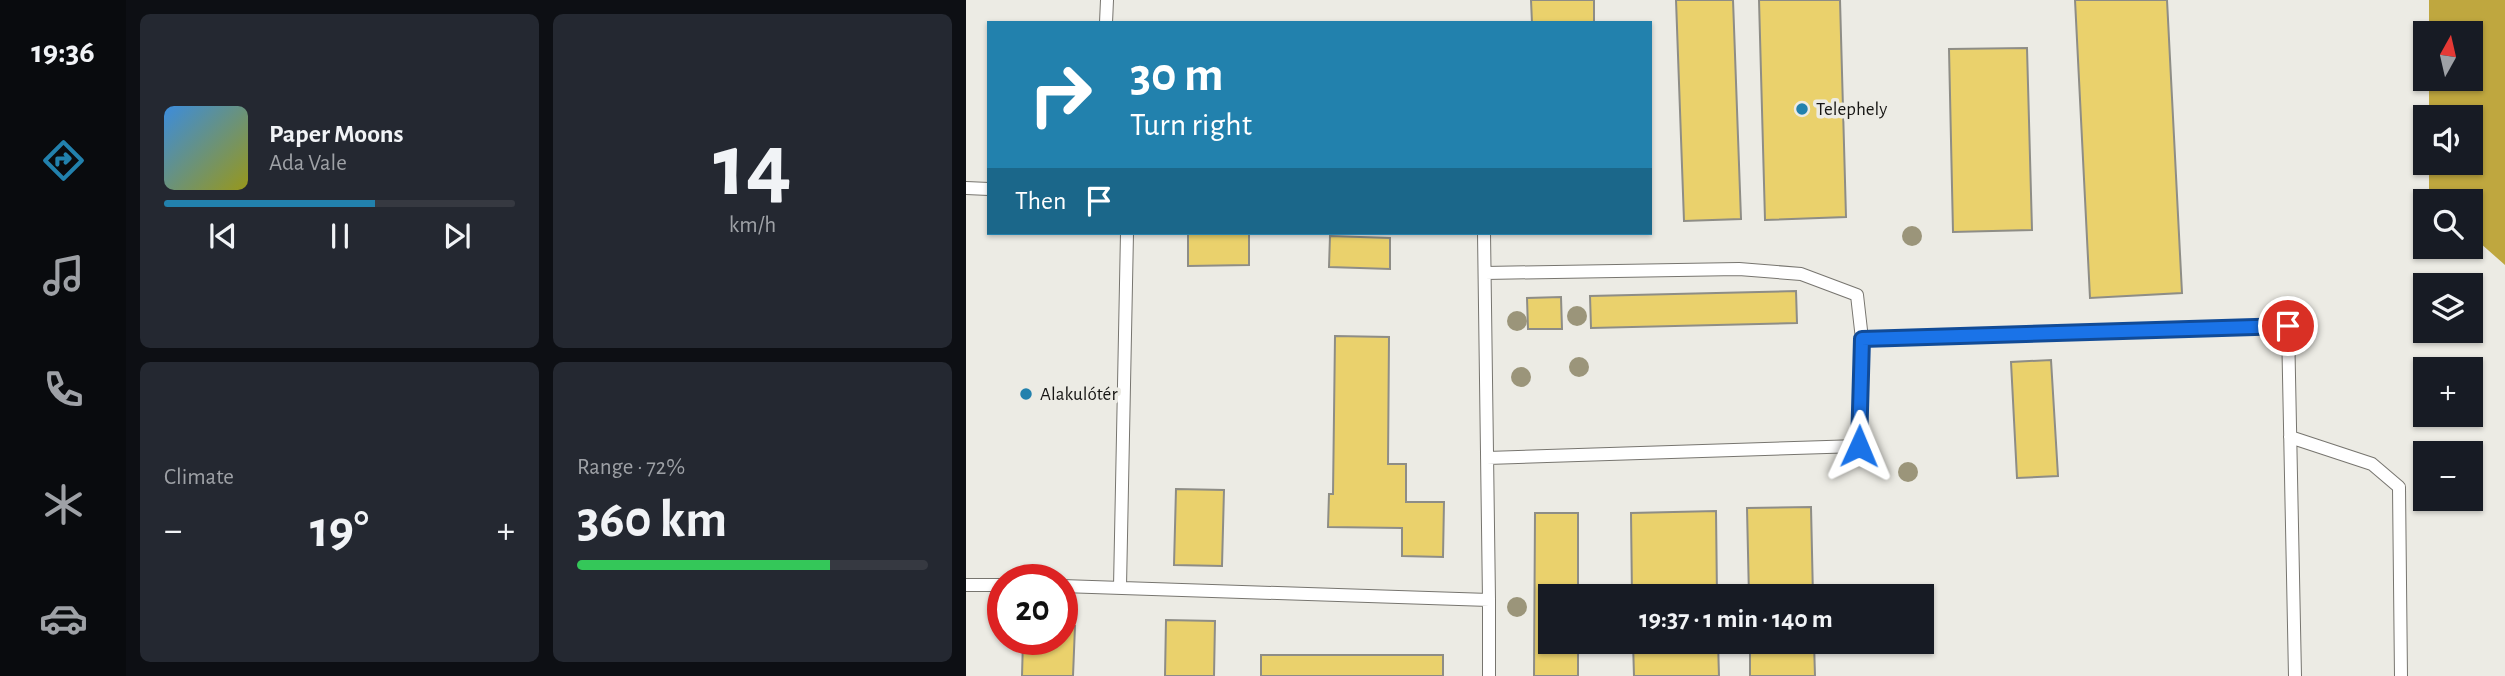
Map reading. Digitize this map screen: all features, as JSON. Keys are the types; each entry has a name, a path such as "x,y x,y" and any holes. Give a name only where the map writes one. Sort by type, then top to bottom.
{"lane":[{"path":"1106,21 1107,0"},
{"path":"966,188 987,189"},
{"path":"1120,587 1127,235"},
{"path":"1484,235 1489,676"},
{"path":"1485,273 1739,269 1801,274 1857,295 1862,339 1859,446 1487,458"},
{"path":"1862,339 2288,326 2295,676"},
{"path":"2290,437 2372,464 2399,487 2401,676"},
{"path":"966,585 987,585"},
{"path":"1078,586 1489,600"}],"shaded area":[{"path":"2429,0 2505,0 2505,265 2483,246 2483,189 2429,189 2429,175 2483,175 2483,105 2429,105 2429,91 2483,91 2483,21 2429,21"}],"building":[{"path":"1531,0 1594,0 1594,21 1532,21"},
{"path":"1676,0 1733,0 1741,219 1684,221"},
{"name":"Telephely","path":"1759,0 1840,0 1846,217 1765,220"},
{"path":"2075,0 2167,0 2182,293 2090,298"},
{"path":"2027,48 2032,230 1953,232 1949,49"},
{"path":"1188,235 1249,235 1249,265 1188,266"},
{"path":"1330,236 1390,238 1390,269 1329,267"},
{"path":"1796,291 1797,323 1591,328 1590,296"},
{"path":"1561,297 1562,329 1528,329 1527,298"},
{"path":"1335,336 1389,337 1388,464 1406,464 1406,502 1444,502 1443,557 1402,556 1402,528 1328,527 1329,494 1333,494"},
{"path":"2051,360 2058,476 2017,478 2011,362"},
{"path":"1176,489 1224,490 1222,566 1174,565"},
{"path":"1811,507 1813,584 1749,584 1747,508"},
{"path":"1716,511 1717,584 1632,584 1631,513"},
{"path":"1535,513 1578,513 1578,584 1538,584 1538,654 1578,654 1578,676 1534,676"},
{"path":"1166,620 1215,621 1214,676 1165,676"},
{"path":"1633,654 1718,654 1719,676 1634,676"},
{"path":"1750,654 1814,654 1815,676 1750,676"},
{"path":"1023,655 1074,655 1073,676 1022,676"},
{"path":"1261,655 1443,655 1443,676 1261,676"}],"place":[{"name":"Telephely","path":"1802,109"},
{"name":"Alakulótér","path":"1026,394"}],"route":[{"path":"1859,446 1862,339 2288,326"}]}
